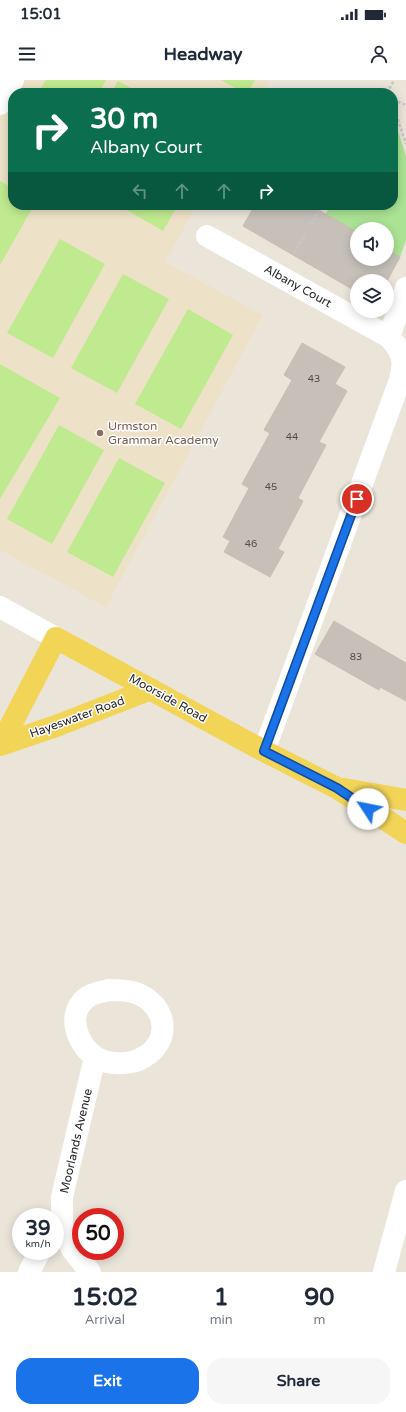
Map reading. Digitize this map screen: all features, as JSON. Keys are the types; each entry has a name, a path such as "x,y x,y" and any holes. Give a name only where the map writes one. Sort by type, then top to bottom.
{"main road":[{"name":"Moorside Road","path":"56,638 264,751 337,788 406,833"},
{"name":"Hayeswater Road","path":"1,744 56,638"},
{"name":"Hayeswater Road","path":"1,744 56,726 151,689"},
{"name":"Moorside Road","path":"337,788 406,800"}],"street":[{"path":"0,104 8,89"},
{"name":"Albany Court","path":"207,236 389,337 398,346 402,357 403,369 400,380 264,751"},
{"path":"389,337 406,288"},
{"name":"Moorside Road","path":"0,607 56,638"},
{"name":"Moorlands Avenue","path":"61,1208 95,1057"},
{"path":"384,1272 406,1191"},
{"name":"Moorlands Avenue","path":"64,1238 90,1272"},
{"path":"29,1272 35,1260"}],"path":[{"path":"398,120 406,144"},
{"path":"311,224 319,210"}],"shaded area":[{"name":"Urmston Grammar Academy","path":"0,80 269,80 265,88 8,88 8,210 194,210 165,262 263,315 106,607 0,550"}],"green space":[{"path":"46,80 106,80 102,88 41,88"},
{"path":"221,80 255,80 250,88 235,88"},
{"path":"118,81 131,88 114,88"},
{"path":"398,131 406,156 406,240 400,257 394,253 394,222 350,222 350,230 322,220 328,210 398,210"},
{"path":"0,181 8,185 8,210 31,210 0,265"},
{"path":"127,210 175,210 163,231"},
{"path":"60,239 105,264 53,358 7,333"},
{"path":"123,274 169,299 117,393 71,368"},
{"path":"188,309 233,335 181,429 135,404"},
{"path":"0,364 60,398 0,499"},
{"path":"59,425 104,450 52,544 7,519"},
{"path":"119,458 165,483 113,577 67,552"}],"building":[{"path":"252,210 319,210 350,228 350,266 394,266 394,253 400,257 391,274 350,274 350,288 243,226"},
{"path":"302,343 345,367 335,384 347,391 319,442 326,445 298,498 303,501 278,549 284,552 270,577 224,552 230,541 223,537 249,488 242,484 270,433 264,430 292,380 284,375"},
{"path":"334,621 406,663 406,701 380,687 379,690 315,654"}],"place":[{"name":"Urmston Grammar Academy","path":"100,433"}],"route":[{"path":"357,499 264,751 337,788 368,809"}]}
